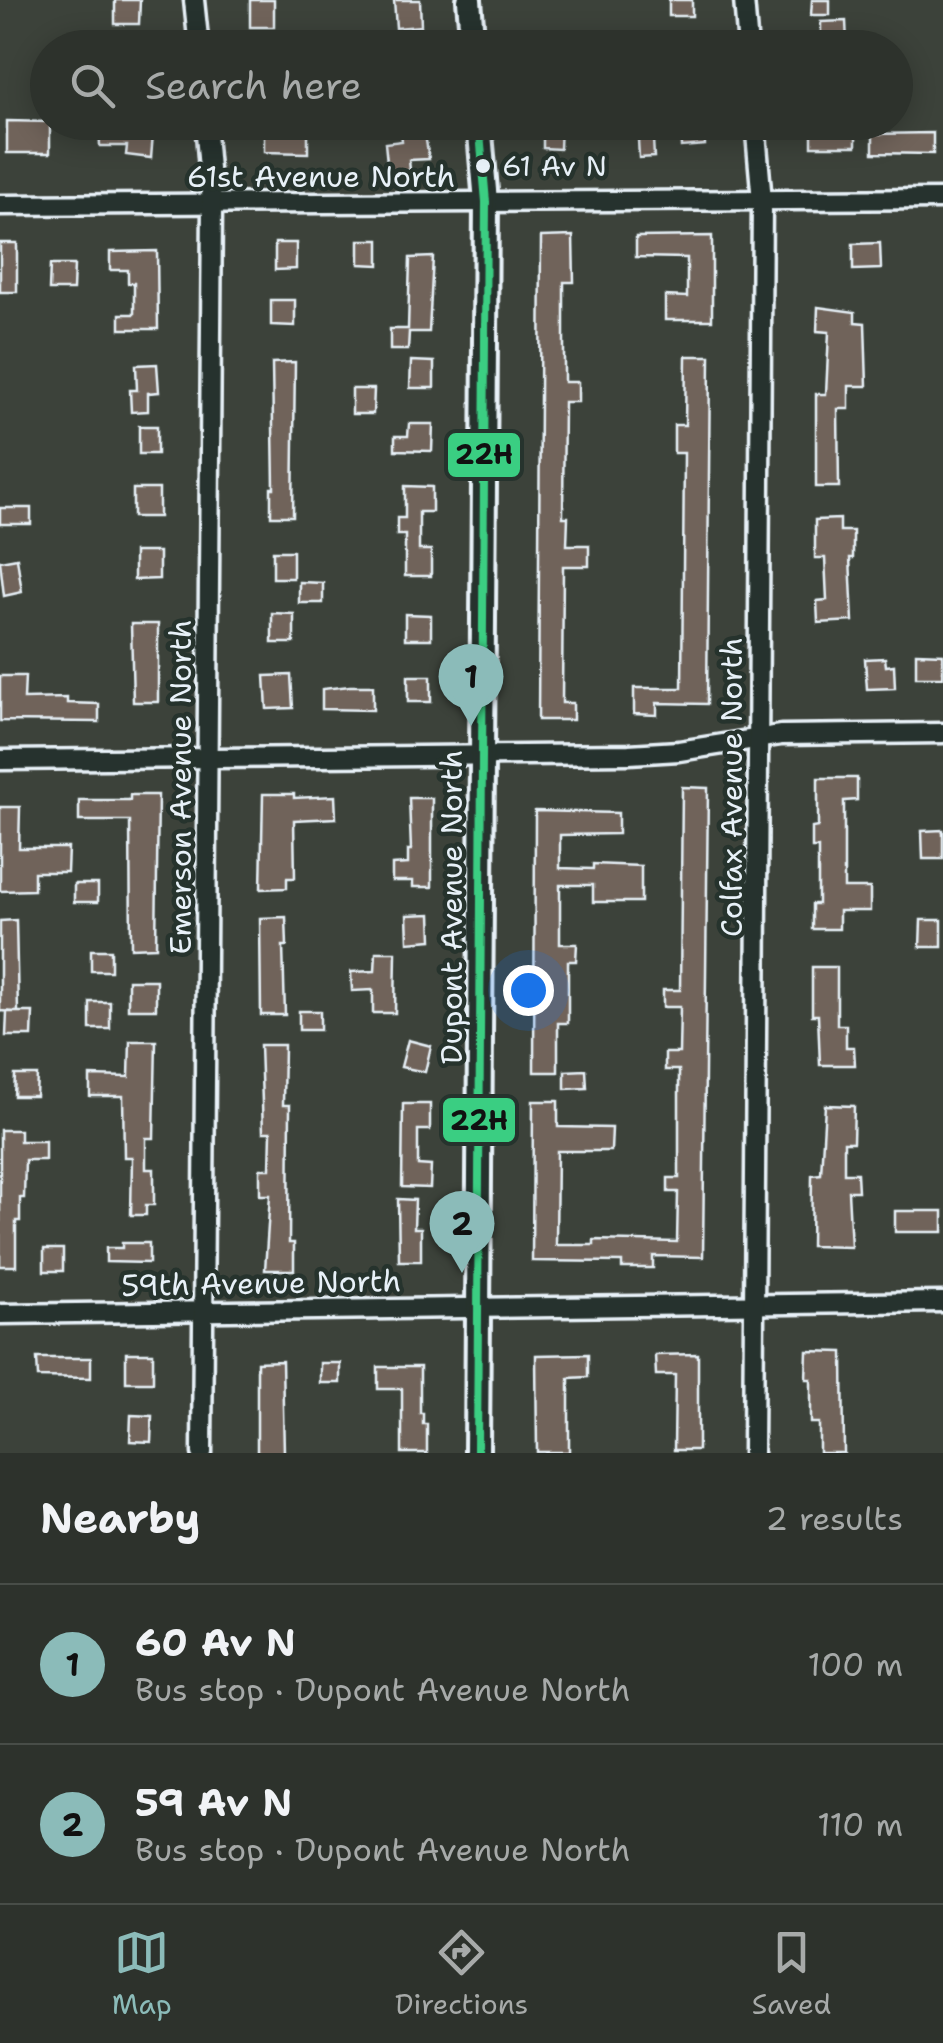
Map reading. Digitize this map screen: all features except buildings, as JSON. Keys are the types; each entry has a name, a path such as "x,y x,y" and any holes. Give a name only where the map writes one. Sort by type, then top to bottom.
{"street":[{"path":"194,0 196,30"},
{"path":"468,0 471,30"},
{"path":"744,0 746,30"},
{"name":"Emerson Avenue North","path":"202,1453 212,204 207,140"},
{"name":"Dupont Avenue North","path":"478,1453 486,202 481,140"},
{"name":"Colfax Avenue North","path":"753,1453 762,201 757,140"},
{"name":"61st Avenue North","path":"0,205 943,200"},
{"path":"0,760 679,751 759,737 943,733"},
{"name":"59th Avenue North","path":"0,1314 943,1302"}],"transit line":[{"name":"22H","path":"477,1453 486,202 481,140"}],"place":[{"name":"61 Av N","path":"483,166"},
{"name":"60 Av N","path":"471,726"},
{"name":"59 Av N","path":"462,1273"}]}
